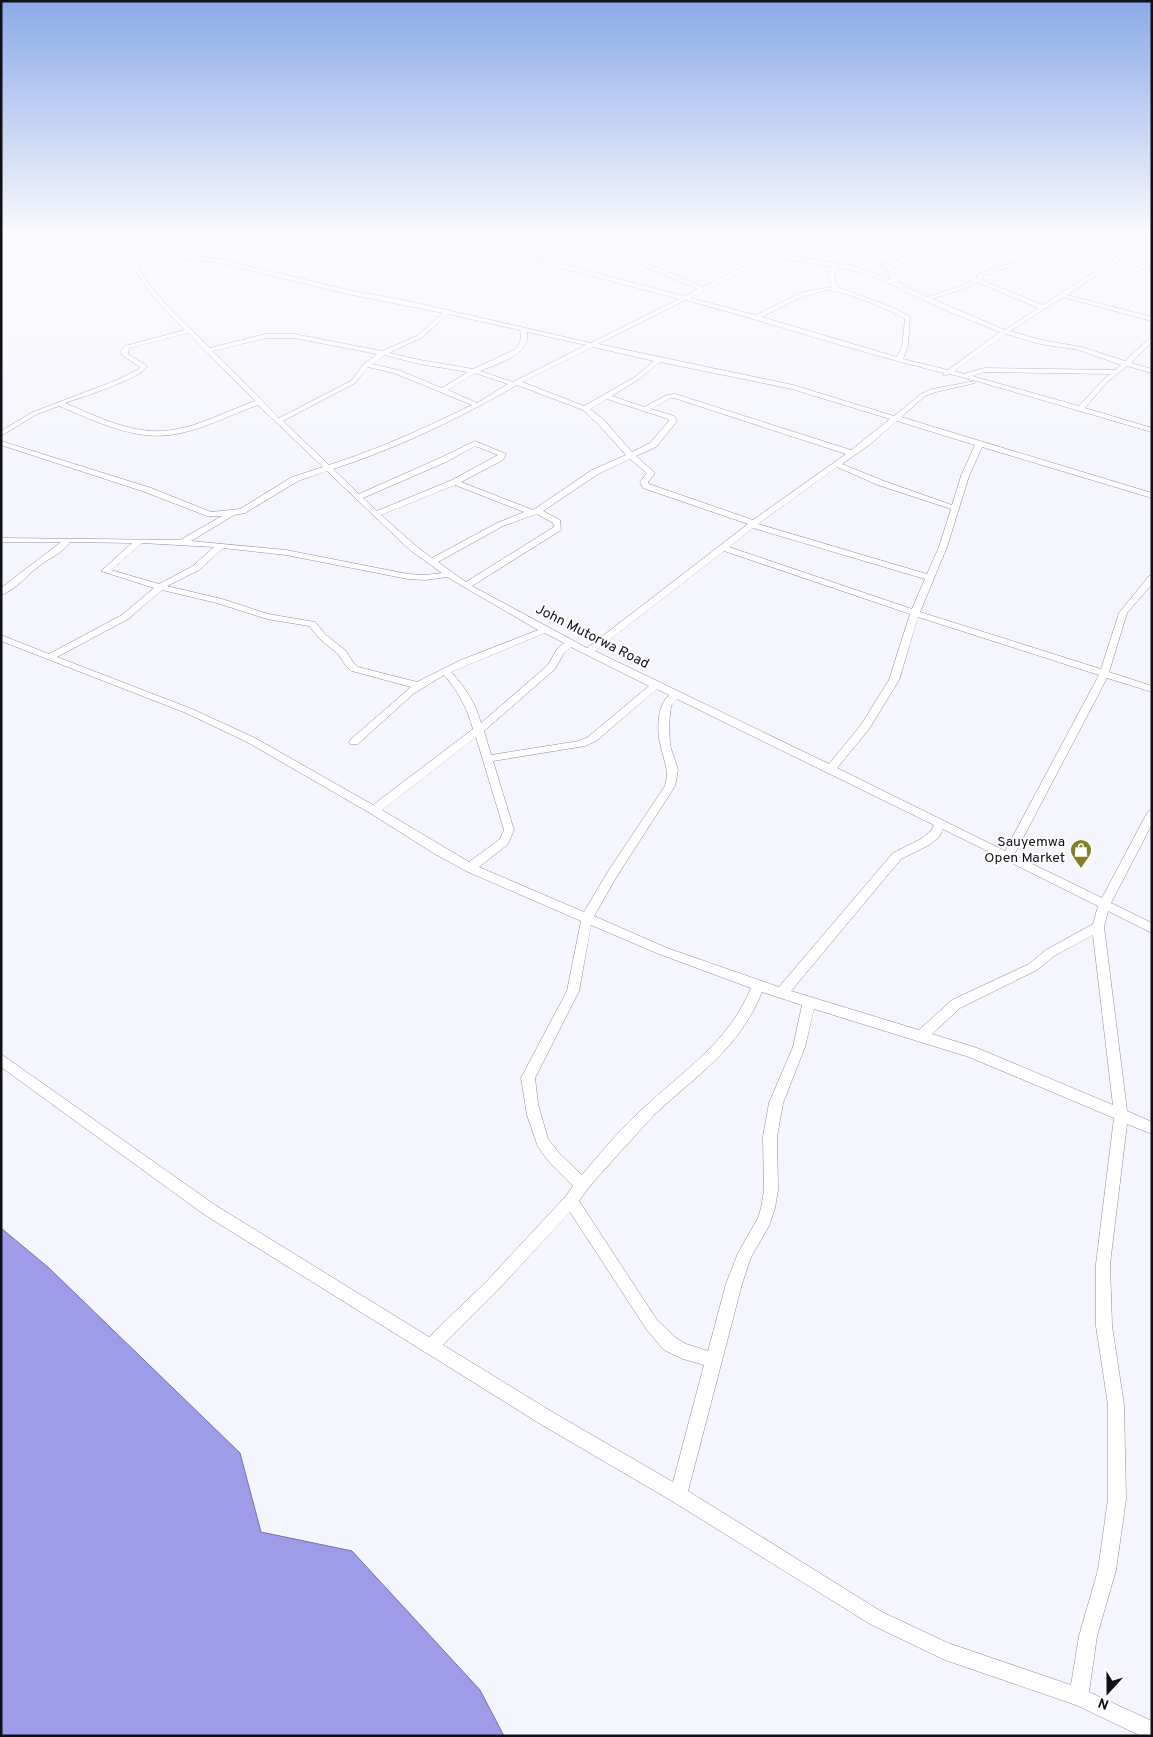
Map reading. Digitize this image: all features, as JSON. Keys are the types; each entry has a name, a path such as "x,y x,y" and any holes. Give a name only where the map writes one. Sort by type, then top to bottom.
{"street":[{"name":"John Mutorwa Road","path":"174,315 278,421 376,514 432,562 466,586 588,652 831,769 1152,928"},
{"path":"278,421 353,382 366,365 384,352 419,337 444,315"},
{"path":"460,315 659,360 785,385 1152,496"},
{"path":"179,544 295,479 368,455 412,437 477,406 516,383 651,315"},
{"path":"749,315 900,360 982,380 1152,430"},
{"path":"757,317 761,315"},
{"path":"900,360 905,346 908,318 901,315"},
{"path":"964,315 1005,332 1040,342 1080,348 1152,371"},
{"path":"946,387 942,380 948,373 1030,315"},
{"path":"1137,315 1152,319"},
{"path":"443,390 474,371 498,362 520,348 525,336 523,330"},
{"path":"1,434 35,412 142,370 144,366 125,354 124,351 127,347 189,331"},
{"path":"209,350 251,339 284,335 384,352 420,362 474,371 516,383 585,409 602,422 630,455 651,473 644,482 646,486 752,524 930,578"},
{"path":"1080,410 1115,372 1126,364 1152,338"},
{"path":"585,409 609,397 659,360"},
{"path":"366,365 396,371 477,406"},
{"path":"964,376 984,370 1115,372"},
{"path":"588,652 724,548 752,524 851,453 923,395 946,387 982,380"},
{"path":"645,409 669,396 675,396 851,453"},
{"path":"432,562 506,522 534,511 595,472 653,445 673,421 671,418 609,397"},
{"path":"59,403 93,418 122,427 156,434 179,431 259,402"},
{"path":"1,443 148,490 210,514 231,514"},
{"path":"358,496 443,460 475,443 502,454 500,458 455,482 376,514"},
{"path":"831,769 865,727 894,680 916,613 944,547 965,476 979,444"},
{"path":"836,464 881,483 954,508"},
{"path":"455,482 534,511 557,522 558,528 466,586"},
{"path":"1,540 140,541 221,545 311,556 414,577 434,579 448,574"},
{"path":"1,592 18,582 32,568 61,548 67,540"},
{"path":"140,541 105,571 192,596 219,601 267,616 312,624 323,637 342,652 349,664 356,669 419,686"},
{"path":"51,657 125,618 161,586 196,568 221,545"},
{"path":"724,548 916,613 1152,689"},
{"path":"1007,856 1104,674 1123,613 1152,578"},
{"path":"354,742 419,686 445,671 545,630"},
{"path":"1,638 189,711 280,755 470,868 663,952 809,1002 972,1052 1152,1128"},
{"path":"374,810 478,730 552,667 560,651 570,643"},
{"path":"445,671 466,696 509,830 504,841 470,868"},
{"path":"486,759 581,744 592,740 656,685"},
{"path":"582,1185 546,1148 540,1135 528,1086 531,1071 573,991 587,918 613,873 672,781 674,770 666,748 664,735 666,706 676,694"},
{"path":"1079,1697 1088,1636 1107,1570 1117,1499 1116,1405 1104,1326 1103,1264 1121,1114 1098,927 1104,905 1152,813"},
{"path":"782,993 897,856 925,842 935,834 940,824"},
{"path":"921,1036 956,1004 1032,967 1050,953 1098,927"},
{"path":"431,1346 491,1287 653,1107 711,1058 736,1030 752,1003 758,985"},
{"path":"678,1495 734,1284 745,1253 764,1221 768,1208 771,1190 770,1137 776,1102 799,1047 809,1002"},
{"path":"1,1060 210,1210 548,1419 678,1495 876,1618 945,1651 1079,1697 1152,1731"},
{"path":"571,1200 652,1325 670,1344 683,1351 713,1360"}],"shaded area":[{"path":"1,1228 49,1268 240,1453 261,1532 352,1551 480,1690 504,1736 1,1736"}],"place":[{"name":"Sauyemwa Open Market","path":"1081,869"}]}
